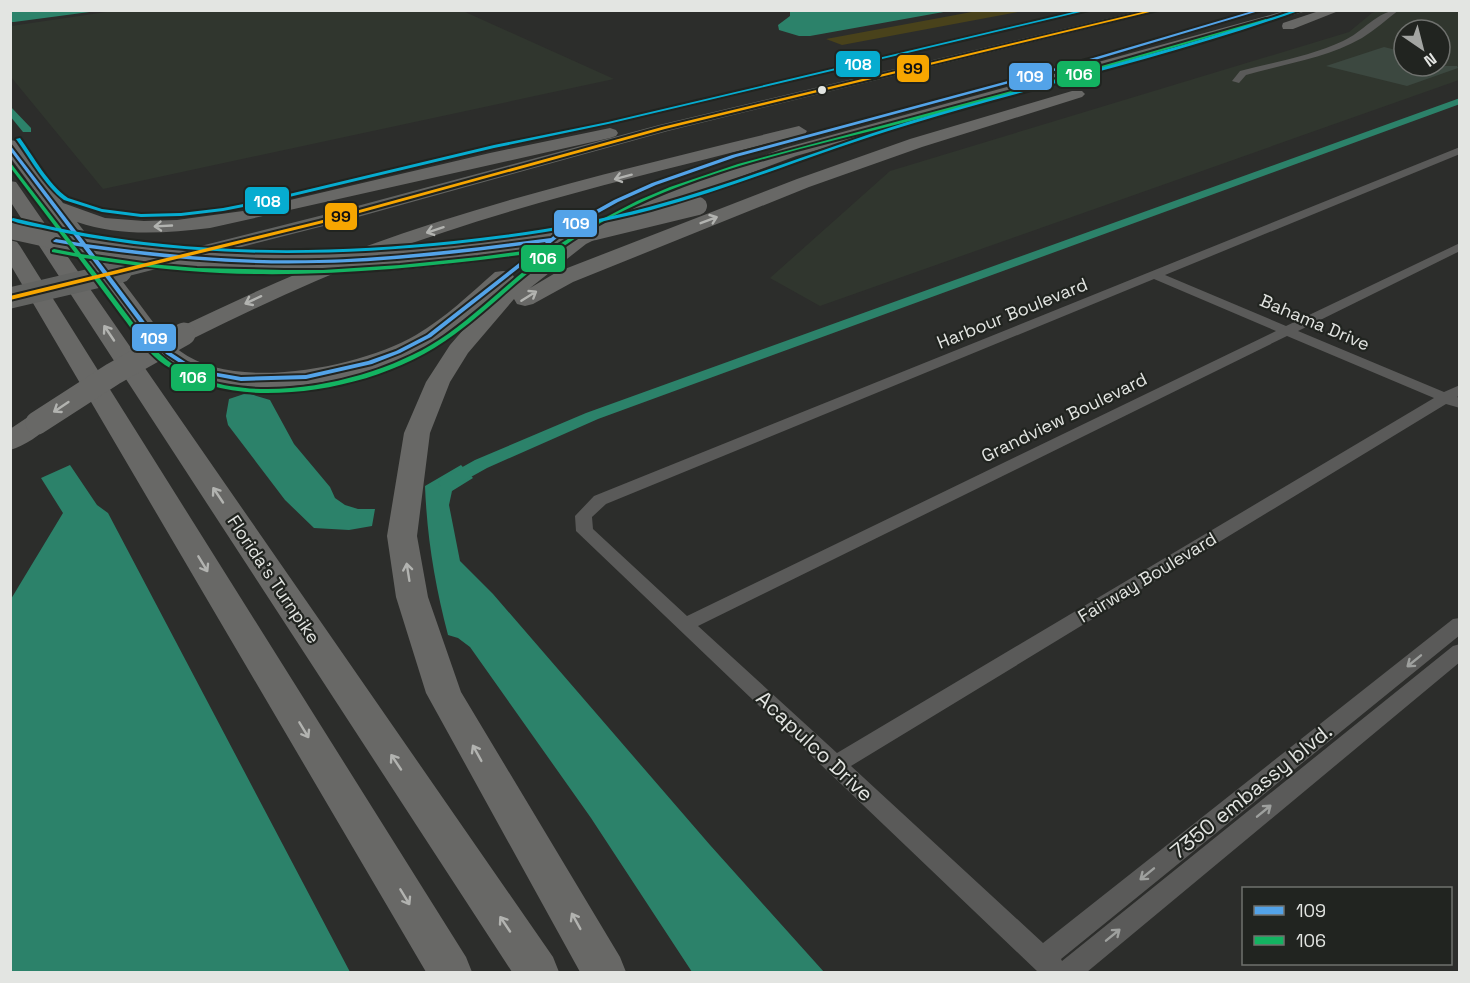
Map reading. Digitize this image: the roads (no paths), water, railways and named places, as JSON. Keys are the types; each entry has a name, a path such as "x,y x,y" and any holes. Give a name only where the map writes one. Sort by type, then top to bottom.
{"highway":[{"path":"10,442 122,369 184,334 317,272 446,226 575,190 1263,10"},
{"path":"604,972 444,693 412,597 402,536 417,433 438,382 458,350 505,296 579,240 653,202 790,152 1304,10"},
{"path":"412,460 459,368 486,331 503,313 548,285 648,243 803,183 916,143 1335,10"},
{"path":"10,145 154,338 172,357 195,369 228,376 266,379 321,374 374,362 424,340 560,233 618,200 666,179 734,156 1094,59 1188,30"},
{"path":"837,156 1230,45"},
{"path":"10,230 75,245 171,259 292,263 362,261 478,250 559,239 641,222 698,206 910,128 1042,87 1063,78"},
{"path":"56,207 89,220 122,226 160,226 203,222 263,211 542,146 610,133"},
{"name":"Florida's Turnpike","path":"10,186 537,972"},
{"path":"10,246 450,972"},
{"path":"10,284 39,293"}],"main road":[{"path":"10,298 610,133 1136,10"},
{"path":"10,284 118,267 321,222 694,121 760,116 773,112 759,105 1160,10"}],"street":[{"path":"1236,81 1243,73 1331,48 1358,37 1396,10"},
{"name":"Harbour Boulevard","path":"583,516 600,500 1460,150"},
{"name":"Grandview Boulevard","path":"686,624 1460,246"},
{"name":"Bahama Drive","path":"1155,275 1455,397"},
{"name":"Fairway Boulevard","path":"835,765 1455,397"},
{"name":"Acapulco Drive","path":"583,516 585,531 1049,965"},
{"name":"7350 embassy blvd.","path":"1049,965 1460,624"},
{"path":"1068,972 1460,651"}],"waterway":[{"path":"447,483 481,464 592,416 1460,101"},
{"path":"10,109 27,130"}]}
